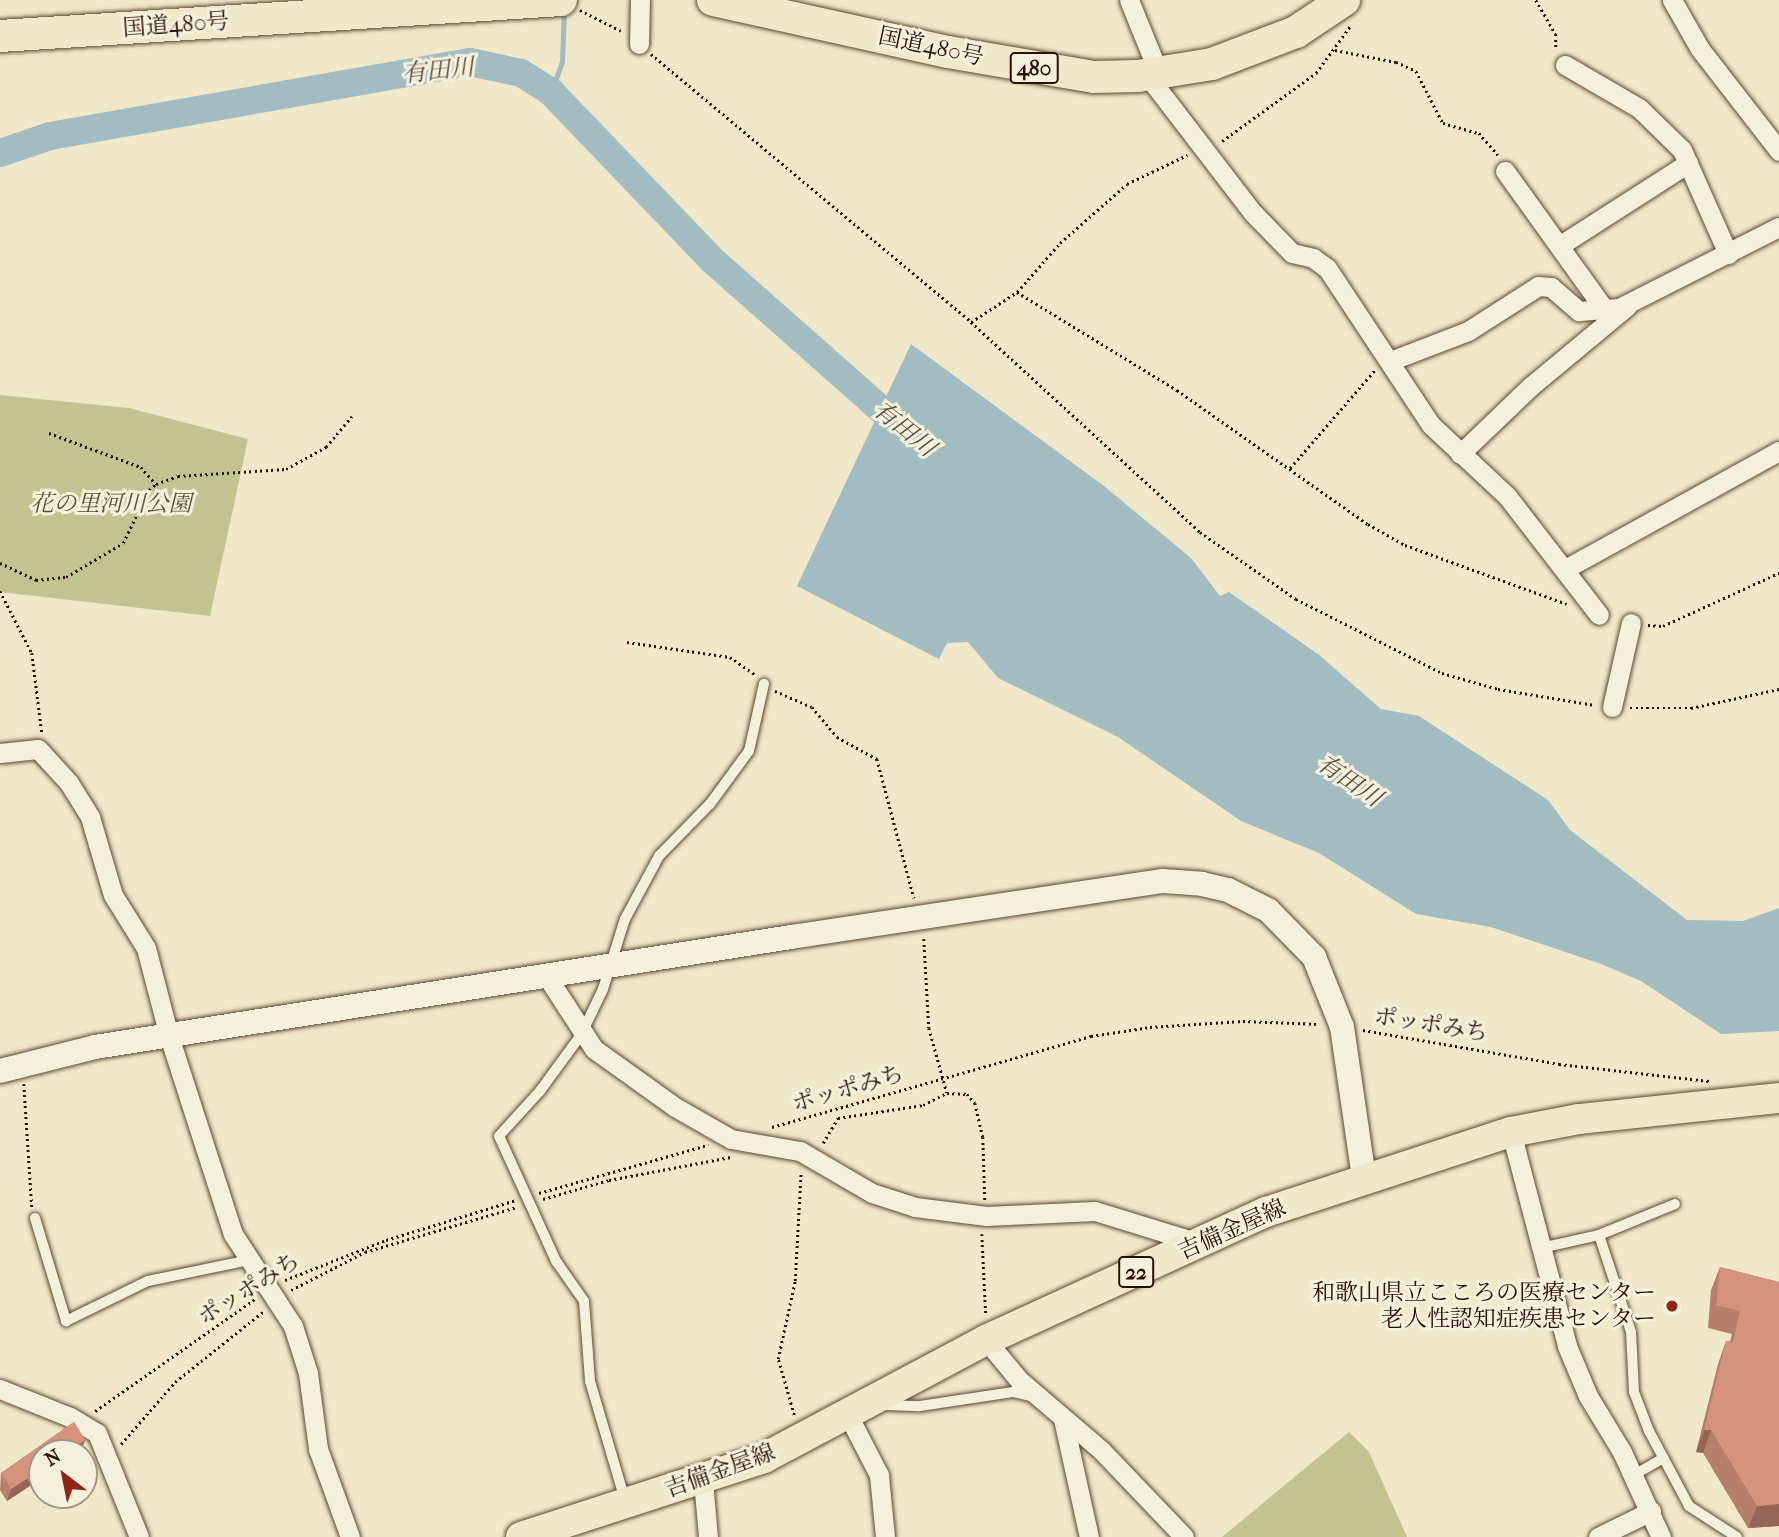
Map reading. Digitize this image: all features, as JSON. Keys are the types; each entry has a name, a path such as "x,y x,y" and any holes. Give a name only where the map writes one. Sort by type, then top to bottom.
{"highway":[{"name":"国道480号","path":"0,36 561,0"},
{"name":"国道480号","path":"713,0 1048,71 1094,77 1153,74 1212,64 1269,44 1350,9"}],"main road":[{"name":"吉備金屋線","path":"522,1537 703,1480 803,1438 988,1339 1266,1212 1511,1132 1579,1119 1779,1098"}],"street":[{"path":"639,44 640,0"},
{"path":"1129,0 1153,74 1252,213 1292,253 1327,268 1431,425 1507,496 1599,615"},
{"path":"1672,0 1700,49 1779,151"},
{"path":"1564,65 1639,108 1667,134 1688,163 1728,254"},
{"path":"1562,244 1688,163"},
{"path":"1506,172 1562,244 1605,310"},
{"path":"1390,361 1468,331 1538,286 1551,288 1579,311 1605,310 1632,302 1779,227"},
{"path":"1460,454 1531,386 1632,302"},
{"path":"1565,569 1779,452"},
{"path":"1612,707 1631,622"},
{"path":"0,753 38,749 69,783 90,817 113,895 146,948 169,1036 223,1206 249,1260 293,1326 308,1373 318,1449 350,1537"},
{"path":"0,1071 95,1047 608,965 1163,881 1228,890 1268,909 1314,957 1342,1027 1364,1178"},
{"path":"546,975 581,1035 665,1099 731,1139 752,1146 788,1147 808,1155 872,1193 915,1207 986,1216 1095,1211 1199,1243"},
{"path":"1511,1132 1567,1346 1588,1396 1633,1475 1661,1537"},
{"path":"988,1339 1040,1400 1062,1416 1184,1537"},
{"path":"0,1389 79,1422 104,1442 139,1537"},
{"path":"854,1411 878,1475 885,1537"},
{"path":"1062,1416 1088,1537"},
{"path":"703,1480 708,1537"},
{"path":"1598,1537 1651,1511"}],"lane":[{"path":"626,1504 590,1381 584,1301 575,1282 560,1268 526,1200 499,1136 540,1091 581,1035 603,989 608,965 625,919 659,856 710,804 748,751 764,684"},
{"path":"1541,1248 1599,1236 1675,1204"},
{"path":"35,1218 66,1321 148,1281 249,1260"},
{"path":"1599,1236 1631,1332 1634,1392 1664,1458 1689,1506 1737,1537"},
{"path":"854,1411 920,1406 1013,1392 1040,1400"},
{"path":"1633,1475 1664,1458"}],"path":[{"path":"1536,0 1556,34 1556,48 1564,65"},
{"path":"554,1 604,22 639,44 971,322 1200,533 1296,599 1452,676 1542,698 1612,707 1691,708 1779,689"},
{"path":"971,322 1017,292 1060,243 1127,184 1160,165 1206,150 1304,82 1334,50 1350,9"},
{"path":"1334,50 1396,62 1416,71 1443,122 1483,136 1506,172"},
{"path":"1017,292 1177,390 1405,545 1599,615"},
{"path":"1290,469 1365,380 1390,361"},
{"path":"0,564 36,580 66,578 123,543 149,490 156,484 178,476 286,469 326,447 352,416"},
{"path":"49,433 141,467 156,484"},
{"path":"1631,622 1663,626 1779,572"},
{"path":"0,592 32,653 43,738 38,749"},
{"path":"627,642 730,657 764,684 812,707 837,737 877,759 919,917 928,964 929,1028 947,1093"},
{"name":"ポッポみち","path":"771,1128 1091,1036 1150,1027 1288,1020 1559,1063 1715,1081"},
{"path":"28,1064 24,1085 27,1177 35,1218"},
{"path":"803,1438 778,1359 795,1280 801,1168 808,1155 820,1147 838,1118 923,1105 947,1093 967,1094 975,1103 983,1137 986,1216 982,1251 988,1339"},
{"name":"ポッポみち","path":"79,1422 271,1296 350,1252 731,1139"},
{"path":"113,1469 122,1441 163,1394 271,1296 357,1255 526,1200 609,1180 722,1160 752,1146"}],"green space":[{"name":"花の里河川公園","path":"0,395 129,408 248,439 210,616 0,592"},
{"path":"1349,1432 1369,1452 1407,1537 1222,1537"}],"water":[{"path":"911,344 1104,486 1191,558 1220,596 1229,592 1318,654 1381,709 1419,716 1548,800 1570,830 1687,920 1743,921 1779,908 1779,1031 1721,1034 1641,981 1601,964 1491,927 1416,914 1319,853 1241,821 1118,737 998,678 968,642 947,643 939,659 797,586"}],"building":[{"path":"1720,1267 1779,1282 1779,1504 1757,1506 1711,1430 1704,1430 1726,1341 1733,1342 1740,1311 1716,1305"},
{"path":"74,1422 84,1439 50,1439"},
{"path":"28,1454 28,1478 11,1489 1,1473"}],"waterway":[{"path":"551,92 562,62 564,11"},
{"name":"有田川","path":"0,153 50,136 470,62 521,73 551,92 711,259 908,433"}],"place":[{"name":"和歌山県立こころの医療センター 老人性認知症疾患センター","path":"1672,1306"}]}
